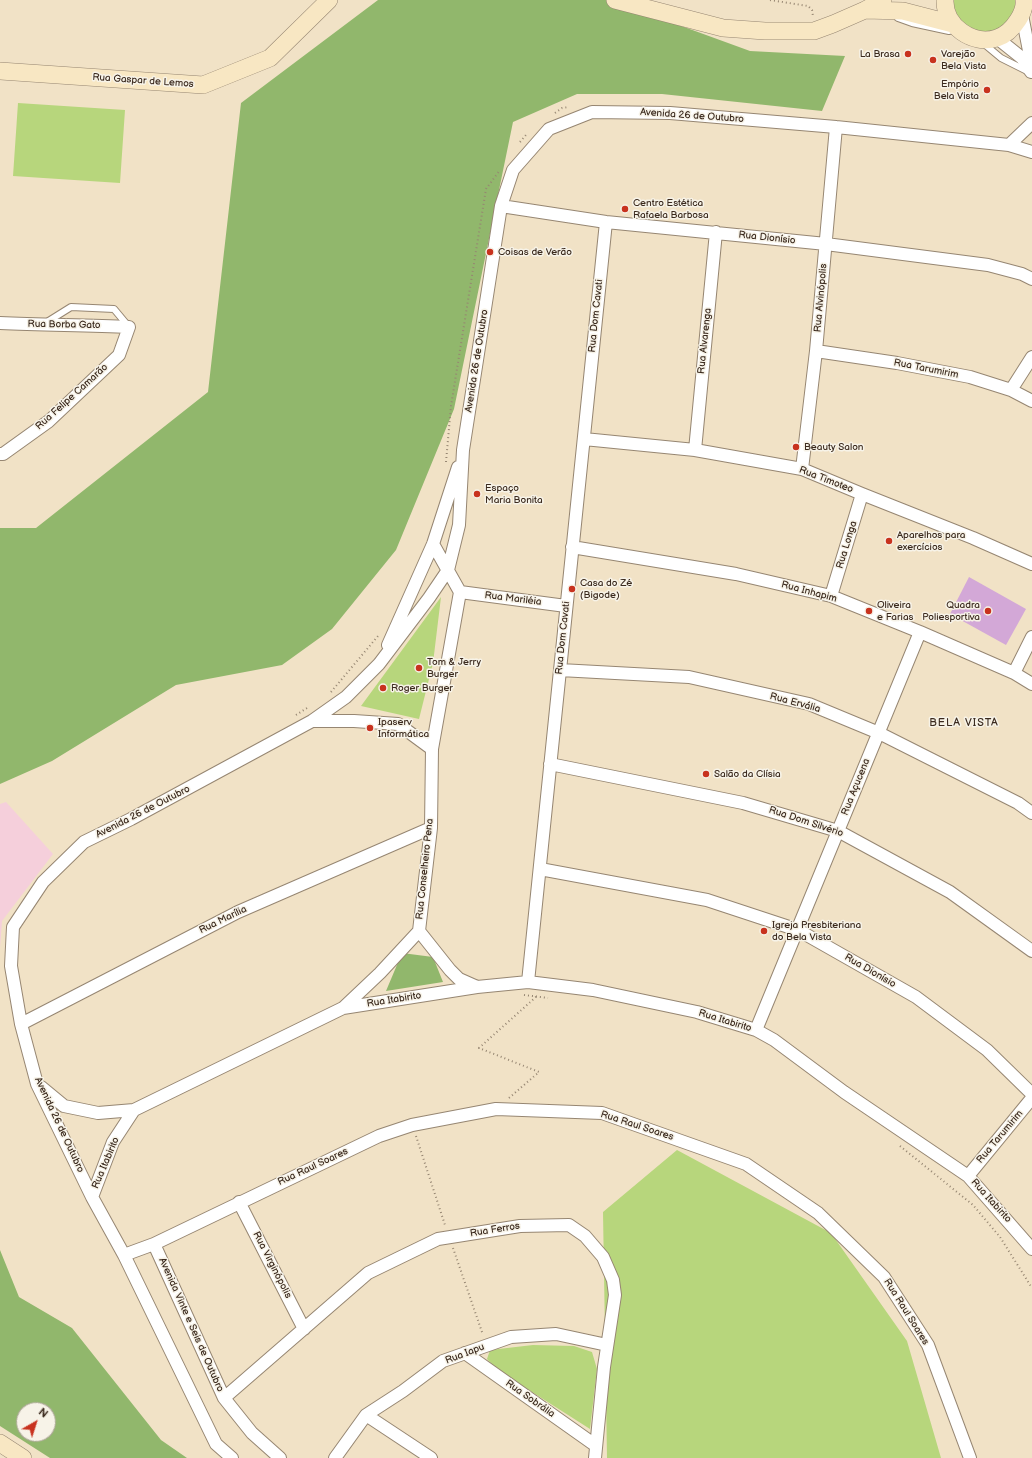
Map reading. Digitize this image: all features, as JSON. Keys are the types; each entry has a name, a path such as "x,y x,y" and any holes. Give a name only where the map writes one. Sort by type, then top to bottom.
{"main road":[{"name":"Rua Gaspar de Lemos","path":"0,71 203,85 270,58 329,0"},
{"path":"614,0 723,28 765,31 814,31 873,7 904,11 965,33 997,38 1012,29 1023,7"},
{"path":"945,0 945,7 965,33"},
{"path":"0,1443 24,1458"}],"street":[{"path":"1023,7 1032,66"},
{"path":"997,38 1022,58 1032,73"},
{"name":"Avenida 26 de Outubro","path":"232,1458 216,1444 124,1255 92,1197 37,1084 21,1024 11,966 13,927 43,882 84,842 138,815 312,721 346,697 379,664 429,598 448,570 459,525 463,450 501,206 512,170 548,130 592,112 670,113 836,127 1009,146 1032,152"},
{"path":"1009,146 1032,123"},
{"name":"Rua Alvinópolis","path":"802,469 816,351 836,127"},
{"name":"Rua Dionísio","path":"501,206 606,222 826,244 988,265 1022,274 1032,279"},
{"name":"Rua Dom Cavati","path":"528,982 606,222"},
{"name":"Rua Alvarenga","path":"695,450 716,232"},
{"name":"Rua Borba Gato","path":"0,323 42,325 83,324 129,327"},
{"name":"Rua Felipe Camarão","path":"0,454 3,454 49,421 119,355 129,327"},
{"name":"Rua Tarumirim","path":"816,351 897,362 970,377 1012,390 1032,401"},
{"path":"1012,390 1032,357"},
{"name":"Rua Timoteo","path":"584,439 695,450 802,469 973,538 1032,564"},
{"name":"Avenida 26 de Outubro","path":"379,664 433,544 463,450"},
{"name":"Rua Longa","path":"831,596 862,494"},
{"path":"433,544 460,592"},
{"name":"Rua Inhapim","path":"572,547 736,574 831,596 920,632 1014,673 1032,684"},
{"name":"Rua Mariléia","path":"460,592 566,606"},
{"name":"Rua Conselheiro Pena","path":"460,592 432,749 431,828 419,931 458,979 477,987"},
{"name":"Rua Açucena","path":"756,1030 920,632"},
{"path":"1014,673 1032,637"},
{"name":"Rua Ervália","path":"560,670 689,677 809,704 879,733 1018,803 1032,814"},
{"path":"312,721 354,721 398,724 432,749"},
{"name":"Rua Dom Silvério","path":"550,764 743,803 838,831 950,892 1032,951"},
{"name":"Rua Marília","path":"21,1024 238,912 431,828"},
{"name":"Rua Dionísio","path":"540,869 707,900 798,930 916,997 987,1050 1032,1094"},
{"name":"Rua Itabirito","path":"344,1008 380,973 419,931"},
{"name":"Rua Itabirito","path":"37,1084 64,1106 98,1113 134,1110 344,1008 477,987 528,982 593,990 697,1012 756,1030 774,1040 844,1092 968,1176 1031,1247"},
{"name":"Rua Tarumirim","path":"968,1176 1032,1098"},
{"name":"Rua Raul Soares","path":"124,1255 154,1244 380,1136 412,1125 496,1109 602,1112 746,1164 818,1213 884,1277 928,1345 970,1458"},
{"name":"Rua Itabirito","path":"92,1197 113,1142 134,1110"},
{"name":"Rua Virginópolis","path":"240,1202 304,1329"},
{"name":"Rua Ferros","path":"224,1398 368,1272 438,1240 520,1226 569,1225 585,1236 603,1257 613,1280 615,1295 607,1345 595,1445 595,1458"},
{"name":"Avenida Vinte e Seis de Outubro","path":"154,1244 224,1398 252,1433 280,1458"},
{"name":"Rua Iapu","path":"335,1458 366,1415 403,1391 443,1361 511,1337 556,1334 607,1345"},
{"name":"Rua Sobrália","path":"465,1353 595,1445"},
{"path":"366,1415 431,1458"}],"lane":[{"path":"965,33 1001,58 1032,73"},
{"path":"42,325 71,307 114,309 129,327"}],"path":[{"path":"770,0 808,6 812,10 814,31"},
{"path":"551,116 562,108 569,107"},
{"path":"518,144 529,133"},
{"path":"446,468 451,406 486,189 500,170"},
{"path":"326,697 382,632"},
{"path":"292,717 313,705"},
{"path":"496,1109 539,1072 479,1048 550,985"},
{"path":"521,995 551,998"},
{"path":"412,1125 449,1238 487,1345"},
{"path":"899,1145 973,1205 1000,1237 1032,1288"}],"shaded area":[{"path":"6,802 53,854 2,921 0,948 0,804"}],"green space":[{"path":"378,0 610,0 750,51 845,56 822,111 662,94 577,94 513,122 454,409 396,550 332,629 282,665 176,685 52,761 0,784 0,528 36,528 208,392 241,103"},
{"path":"950,0 1020,0 1010,24 979,36 957,21"},
{"path":"18,103 125,110 120,183 13,176"},
{"path":"441,597 433,663 419,719 361,706"},
{"path":"402,953 433,957 443,982 386,991"},
{"path":"677,1150 831,1233 907,1341 941,1458 607,1458 603,1212"},
{"path":"0,1250 19,1297 72,1328 161,1440 187,1458 50,1458 25,1442 56,1442 56,1402 16,1402 16,1436 0,1426"},
{"path":"533,1345 574,1346 592,1352 597,1369 590,1429 496,1369 487,1359 490,1350"}],"building":[{"name":"Quadra Poliesportiva","path":"969,577 1026,609 1006,645 950,614"}],"place":[{"name":"La Brasa","path":"908,54"},
{"name":"Varejão Bela Vista","path":"933,60"},
{"name":"Empório Bela Vista","path":"987,90"},
{"name":"Centro Estética Rafaela Barbosa","path":"625,209"},
{"name":"Coisas de Verão","path":"490,252"},
{"name":"Beauty Salon","path":"796,447"},
{"name":"Espaço Maria Bonita","path":"477,494"},
{"name":"Aparelhos para exercícios","path":"889,541"},
{"name":"Casa do Zé (Bigode)","path":"572,589"},
{"name":"Oliveira e Farias","path":"869,611"},
{"name":"Quadra Poliesportiva","path":"988,611"},
{"name":"Tom & Jerry Burger","path":"419,668"},
{"name":"Roger Burger","path":"383,688"},
{"name":"Ipaserv Informática","path":"370,728"},
{"name":"Salão da Clísia","path":"706,774"},
{"name":"Igreja Presbiteriana do Bela Vista","path":"764,931"}],"district":[{"name":"BELA VISTA","path":"964,723"}]}
